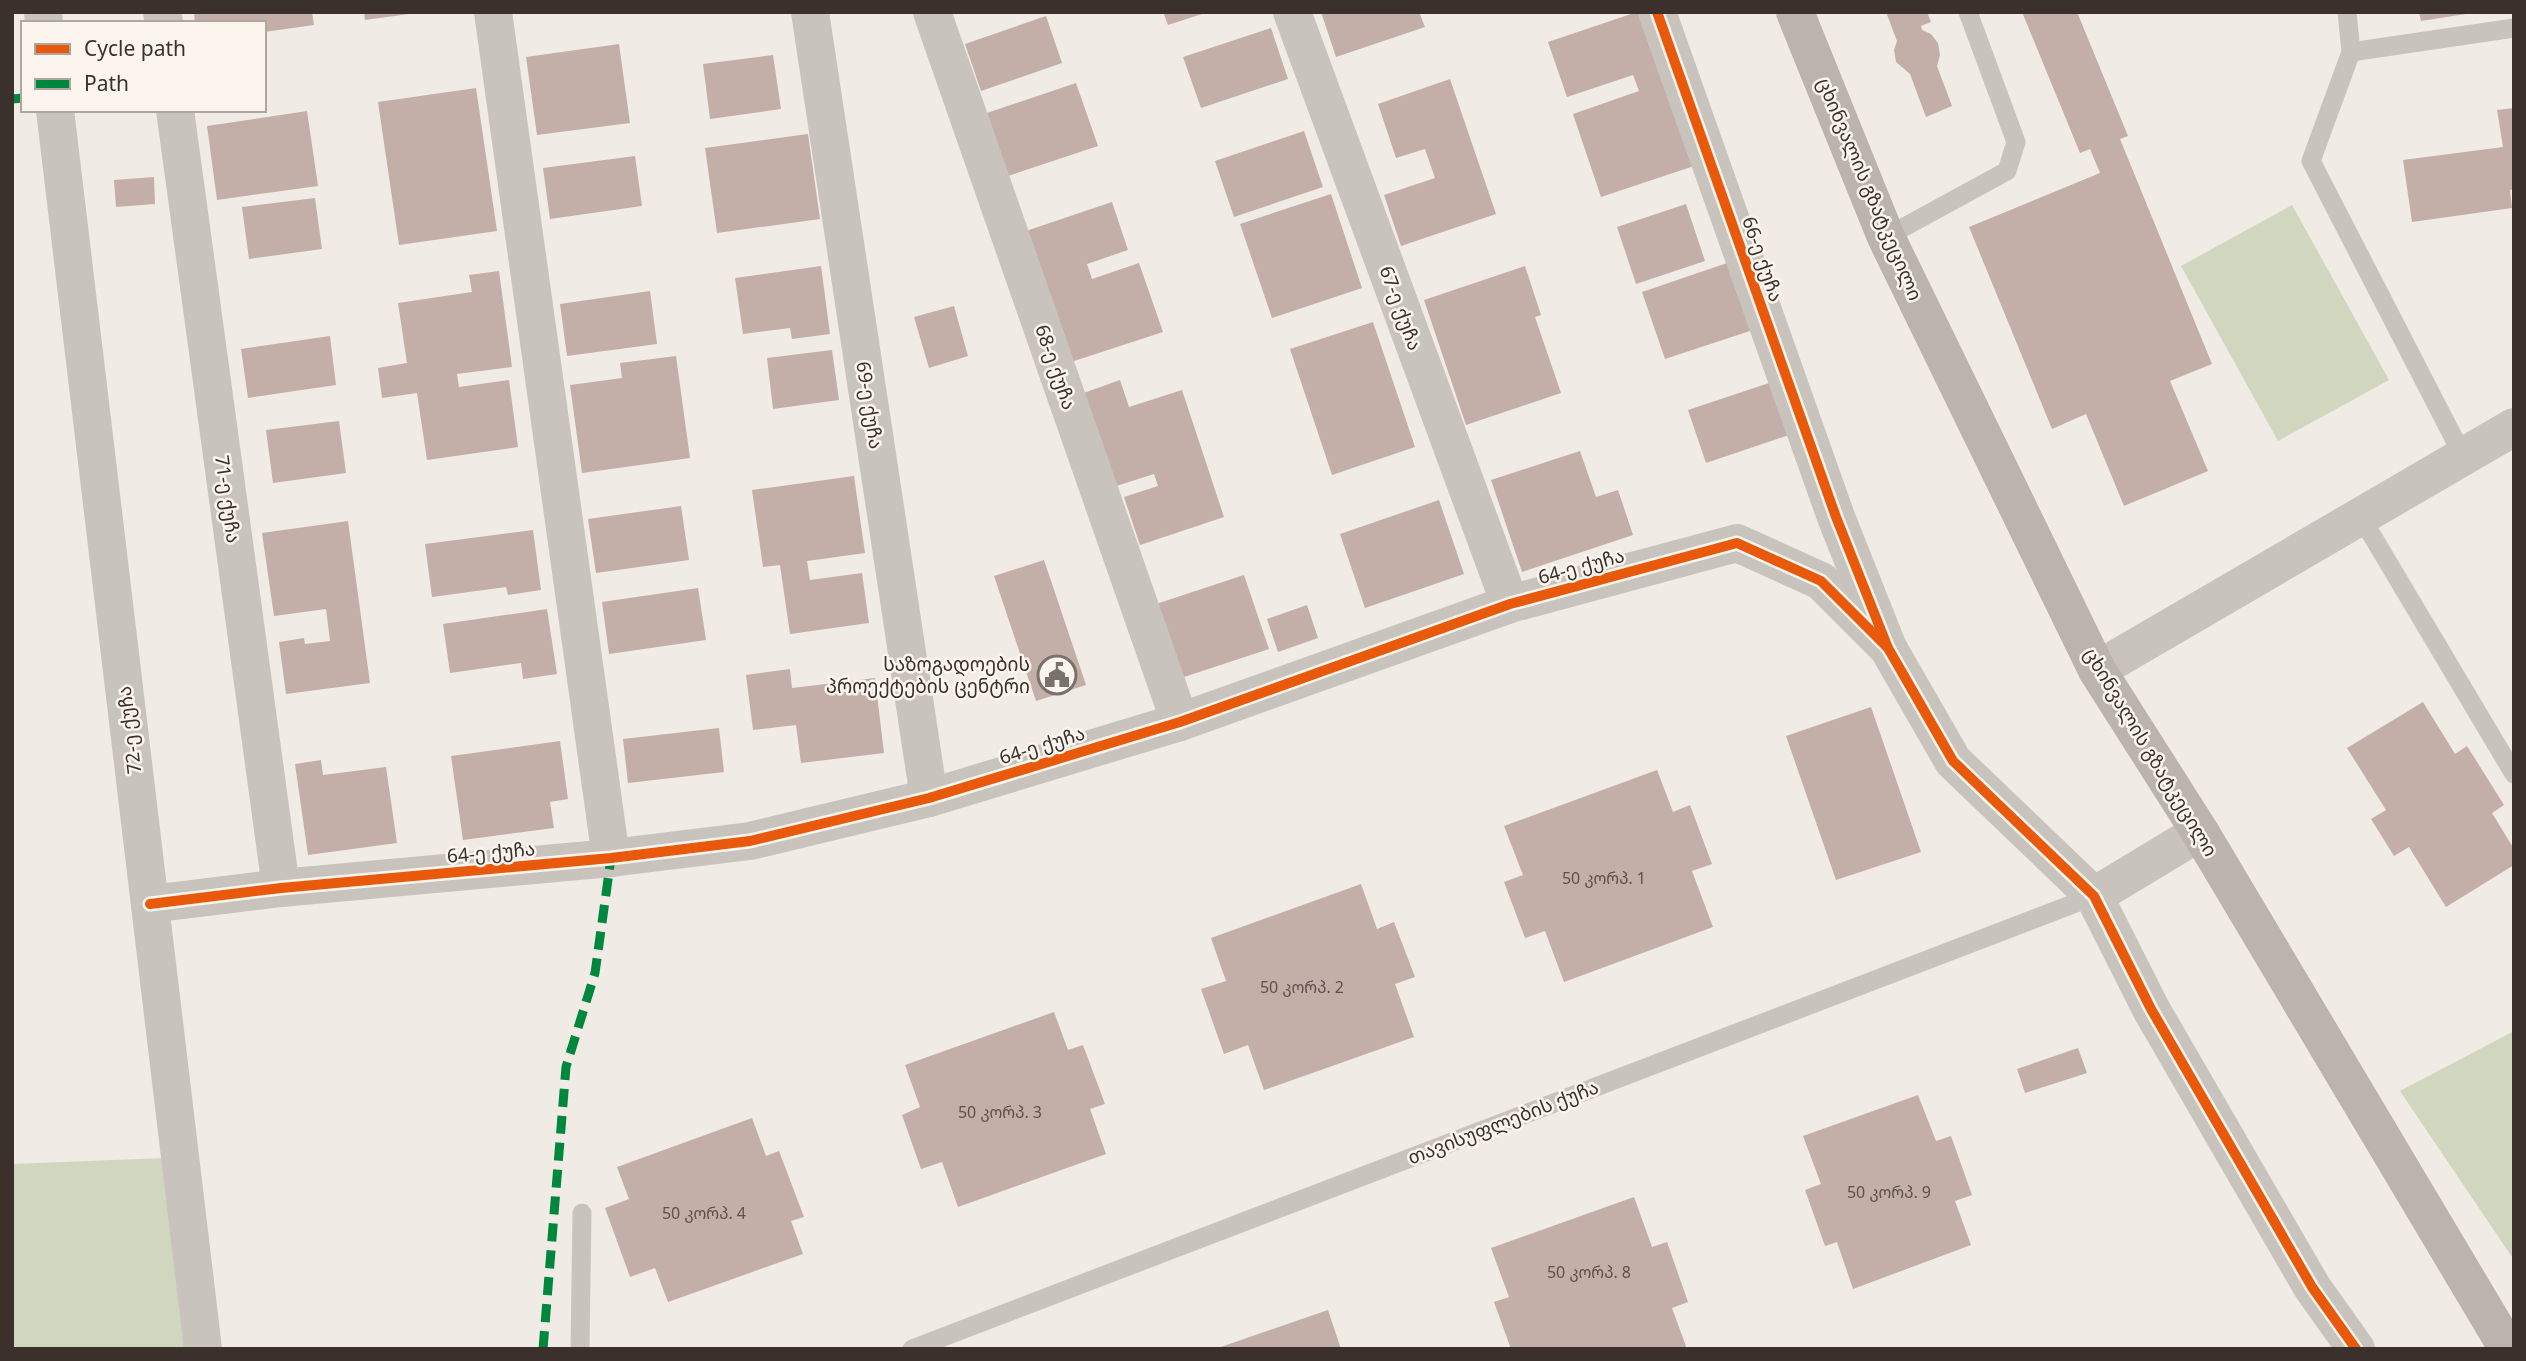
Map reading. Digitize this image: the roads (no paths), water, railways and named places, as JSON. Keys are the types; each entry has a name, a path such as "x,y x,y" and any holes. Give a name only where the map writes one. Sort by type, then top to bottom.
{"main road":[{"name":"ცხინვალის გზატკეცილი","path":"1796,12 1886,237 2097,670 2200,832 2508,1349"}],"street":[{"path":"493,12 611,859"},
{"name":"69-ე ქუჩა","path":"810,12 929,797"},
{"name":"68-ე ქუჩა","path":"932,12 1180,722"},
{"name":"67-ე ქუჩა","path":"1292,12 1510,604"},
{"name":"66-ე ქუჩა","path":"1657,12 1836,517 1888,648"},
{"name":"72-ე ქუჩა","path":"55,112 203,1349"},
{"name":"71-ე ქუჩა","path":"176,112 281,888"},
{"path":"2097,670 2514,427"},
{"name":"64-ე ქუჩა","path":"150,904 281,888 611,859 750,841 929,797 1180,722 1510,604 1737,543 1821,581 1888,648"},
{"path":"1888,648 1953,761 2094,896 2151,1009 2312,1287 2356,1349"},
{"path":"2094,896 2200,832"}],"lane":[{"path":"1886,237 2007,171 2016,142 1968,12"},
{"path":"2347,12 2351,52 2311,161 2463,456"},
{"path":"2351,52 2514,28"},
{"path":"2361,517 2514,774"},
{"name":"თავისუფლების ქუჩა","path":"912,1349 2094,896"},
{"path":"580,1349 582,1213"}],"place":[{"name":"საზოგადოების პროექტების ცენტრი","path":"1057,675"}]}
